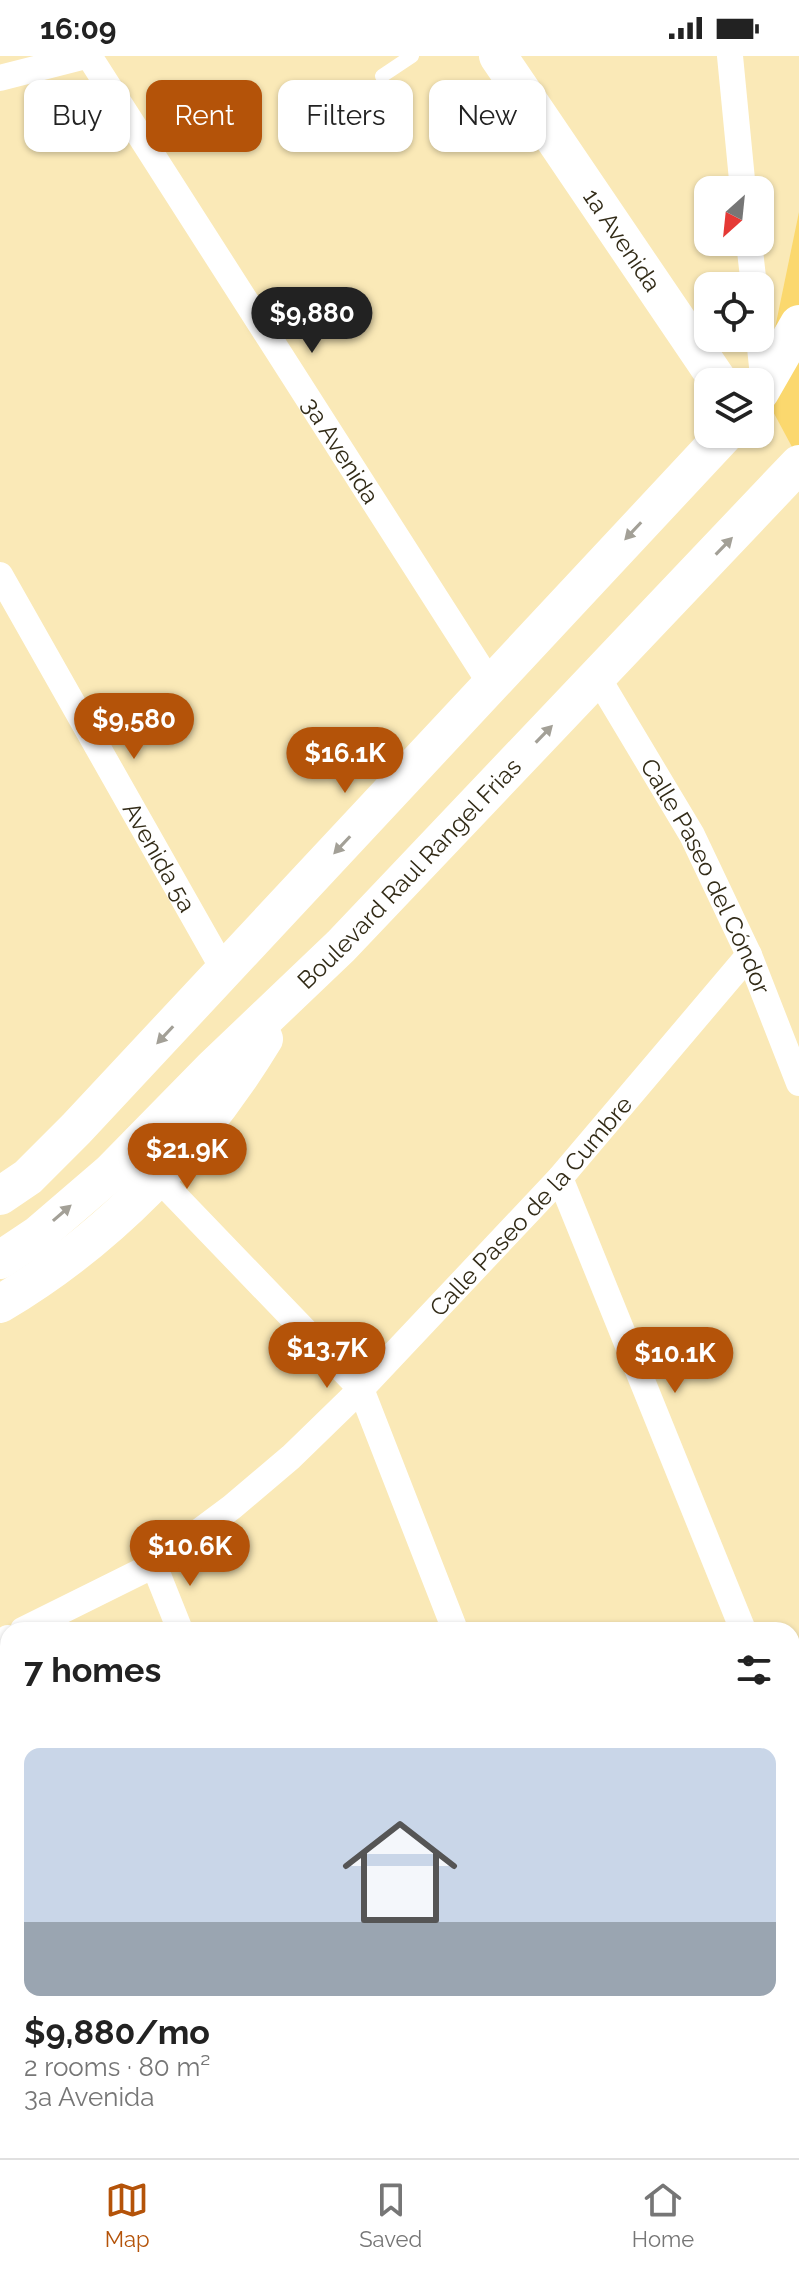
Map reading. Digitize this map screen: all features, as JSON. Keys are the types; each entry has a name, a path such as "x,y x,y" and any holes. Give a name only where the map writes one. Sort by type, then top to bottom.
{"main road":[{"name":"1a Avenida","path":"498,56 710,368"},
{"path":"774,368 799,324"},
{"path":"0,1196 28,1177 76,1129 712,448"},
{"name":"Boulevard Raul Rangel Frias","path":"0,1260 39,1234 110,1173 290,996 598,678 799,464"},
{"path":"0,1304 91,1241 157,1177 210,1118 242,1075 290,996"}],"street":[{"path":"0,78 87,56"},
{"name":"3a Avenida","path":"87,56 490,683"},
{"path":"730,56 742,176"},
{"name":"Avenida 5a","path":"0,575 225,972"},
{"name":"Calle Paseo del Cóndor","path":"598,678 692,835 749,955 799,1083"},
{"name":"Calle Paseo de la Cumbre","path":"39,1622 154,1565 232,1507 361,1389 560,1178 749,955"},
{"path":"157,1177 361,1389 452,1622"},
{"path":"560,1178 740,1622"},
{"path":"154,1565 177,1622"}],"lane":[{"path":"382,76 412,56"}],"shaded area":[{"path":"799,212 799,460 774,413 774,368 767,368 770,352 774,352 774,333"}]}
